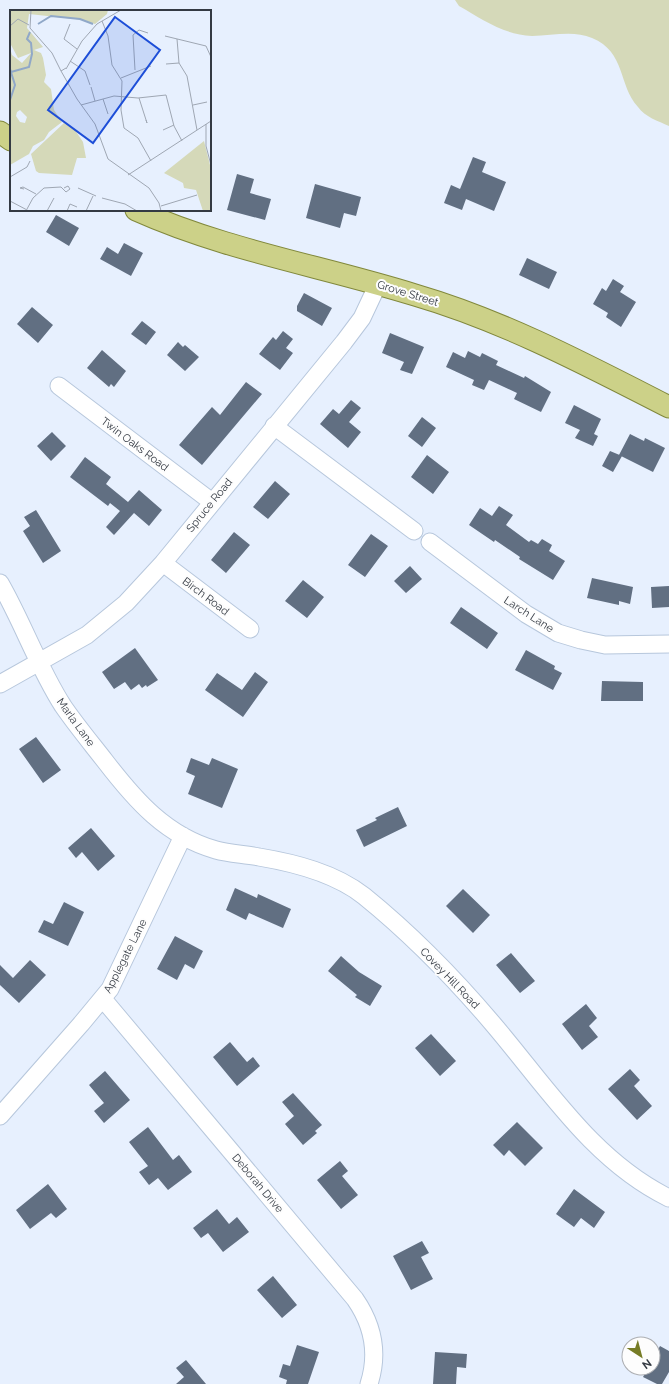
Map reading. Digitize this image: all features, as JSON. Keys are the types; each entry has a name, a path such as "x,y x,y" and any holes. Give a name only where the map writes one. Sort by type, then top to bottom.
{"main road":[{"path":"0,132 10,139"},
{"name":"Grove Street","path":"139,211 232,245 378,284 463,311 521,335 669,406"}],"street":[{"name":"Spruce Road","path":"0,684 87,635 135,595 163,563 352,332 368,307 378,284"},
{"name":"Twin Oaks Road","path":"59,386 212,502"},
{"path":"274,426 414,531"},
{"name":"Larch Lane","path":"430,542 526,614 558,633 605,645 669,644"},
{"name":"Birch Road","path":"163,563 250,629"},
{"name":"Marla Lane","path":"0,583 63,706 124,785 153,816 182,836"},
{"name":"Applegate Lane","path":"0,1116 103,999 122,965 182,836"},
{"name":"Covey Hill Road","path":"182,836 215,849 302,866 344,883 362,894 429,954 501,1034 564,1110 598,1148 638,1180 669,1198"},
{"name":"Deborah Drive","path":"103,999 355,1299 368,1322 372,1335 374,1362 370,1384"}],"green space":[{"path":"455,0 669,0 669,126 648,116 638,107 627,89 616,60 603,44 592,38 577,34 532,36 512,33 494,26 476,16 459,6"}],"building":[{"path":"473,157 486,162 482,172 506,182 494,211 466,199 462,210 444,203 451,185 460,189"},
{"path":"237,174 254,179 250,193 271,199 265,220 227,210"},
{"path":"315,184 361,197 356,216 344,213 340,228 306,218"},
{"path":"56,215 79,228 69,246 46,232"},
{"path":"124,243 143,253 131,276 100,259 107,247 118,254"},
{"path":"527,258 557,272 549,289 519,275"},
{"path":"613,279 624,286 620,292 636,302 621,327 606,317 608,313 593,304 602,288 606,291"},
{"path":"304,293 332,308 322,326 297,311 297,306"},
{"path":"32,307 53,325 38,343 17,324"},
{"path":"142,321 156,332 146,345 131,334"},
{"path":"283,331 293,339 286,348 293,353 280,370 259,354 273,337 276,340"},
{"path":"390,333 424,347 412,374 400,370 404,362 382,353"},
{"path":"178,342 183,347 185,345 199,357 185,371 167,355"},
{"path":"102,350 126,371 114,387 111,384 109,387 87,368"},
{"path":"468,351 480,357 482,353 498,361 496,365 524,378 525,376 551,392 541,412 514,399 517,393 489,380 484,390 472,385 474,380 446,367 453,352 465,358"},
{"path":"246,382 262,394 202,465 179,445 212,407 220,415"},
{"path":"351,400 361,408 349,422 361,432 348,448 320,424 333,409 339,414"},
{"path":"574,405 601,419 594,434 598,436 593,446 575,438 580,430 565,423"},
{"path":"422,417 436,428 422,447 408,436"},
{"path":"52,432 66,446 51,461 37,446"},
{"path":"630,434 644,441 645,438 665,448 653,472 619,455"},
{"path":"610,451 622,456 613,472 602,466"},
{"path":"427,455 449,472 433,494 411,477"},
{"path":"85,457 111,477 106,484 128,502 139,490 162,510 149,526 134,513 114,535 106,527 120,511 110,503 108,506 70,477"},
{"path":"275,481 290,494 268,519 253,507"},
{"path":"499,506 513,515 506,525 529,542 531,540 538,544 542,539 552,545 549,551 565,561 553,580 519,559 520,557 495,540 494,542 469,525 480,508 492,516"},
{"path":"36,510 61,551 43,563 23,531 30,526 24,517"},
{"path":"234,532 250,545 226,573 211,560"},
{"path":"371,534 388,546 365,577 348,565"},
{"path":"410,566 422,579 406,593 394,581"},
{"path":"592,578 633,587 630,604 619,601 619,605 587,598"},
{"path":"303,580 324,597 307,618 285,601"},
{"path":"669,586 669,607 652,608 651,587"},
{"path":"461,607 498,633 487,649 450,623"},
{"path":"135,648 158,680 147,687 146,685 142,688 139,684 131,690 125,682 114,689 102,672"},
{"path":"526,650 555,666 554,669 562,673 553,690 515,670"},
{"path":"255,672 268,682 243,717 205,690 217,673 242,690"},
{"path":"602,681 643,682 643,701 601,701"},
{"path":"36,737 61,770 43,783 19,749"},
{"path":"191,758 209,765 212,758 238,769 222,808 188,794 195,776 186,772"},
{"path":"398,807 407,826 364,847 356,830 377,820 375,818"},
{"path":"91,828 115,856 98,871 82,852 76,858 68,848"},
{"path":"235,888 257,898 258,894 291,909 283,928 249,913 246,920 226,910"},
{"path":"463,889 490,915 473,933 446,906"},
{"path":"64,902 84,912 68,946 38,932 44,920 53,924"},
{"path":"175,936 203,951 194,969 185,964 177,980 157,969"},
{"path":"511,953 535,981 520,993 496,965"},
{"path":"341,956 359,972 382,986 370,1006 355,997 357,995 328,971"},
{"path":"30,960 46,975 19,1003 0,985 0,965 13,978"},
{"path":"586,1004 597,1018 589,1026 598,1037 582,1050 562,1024"},
{"path":"431,1034 456,1061 440,1076 415,1048"},
{"path":"230,1042 247,1062 253,1057 260,1066 237,1086 213,1057"},
{"path":"630,1069 640,1080 634,1086 652,1106 637,1120 608,1089"},
{"path":"105,1071 130,1100 104,1123 94,1111 104,1103 89,1085"},
{"path":"293,1093 322,1125 315,1131 317,1133 303,1145 285,1124 294,1116 282,1102"},
{"path":"517,1122 543,1148 525,1166 509,1150 504,1156 493,1145"},
{"path":"148,1127 173,1160 179,1155 192,1172 168,1190 158,1178 149,1185 139,1172 148,1166 129,1142"},
{"path":"340,1161 348,1171 342,1176 358,1195 341,1209 317,1180"},
{"path":"48,1184 67,1209 56,1218 51,1213 30,1229 16,1210"},
{"path":"574,1189 605,1212 594,1228 581,1218 574,1227 556,1214"},
{"path":"217,1209 229,1224 237,1217 249,1232 223,1252 208,1233 201,1238 193,1228"},
{"path":"422,1241 429,1253 421,1257 433,1279 411,1290 393,1256"},
{"path":"273,1276 297,1305 282,1318 257,1290"},
{"path":"297,1345 319,1352 308,1384 286,1384 287,1380 279,1377 283,1364 290,1366"},
{"path":"661,1347 669,1351 669,1372 662,1384 657,1384 643,1377 661,1376"},
{"path":"435,1352 467,1354 466,1368 457,1367 456,1384 433,1384"},
{"path":"186,1360 206,1384 176,1384 184,1377 176,1368"}]}
